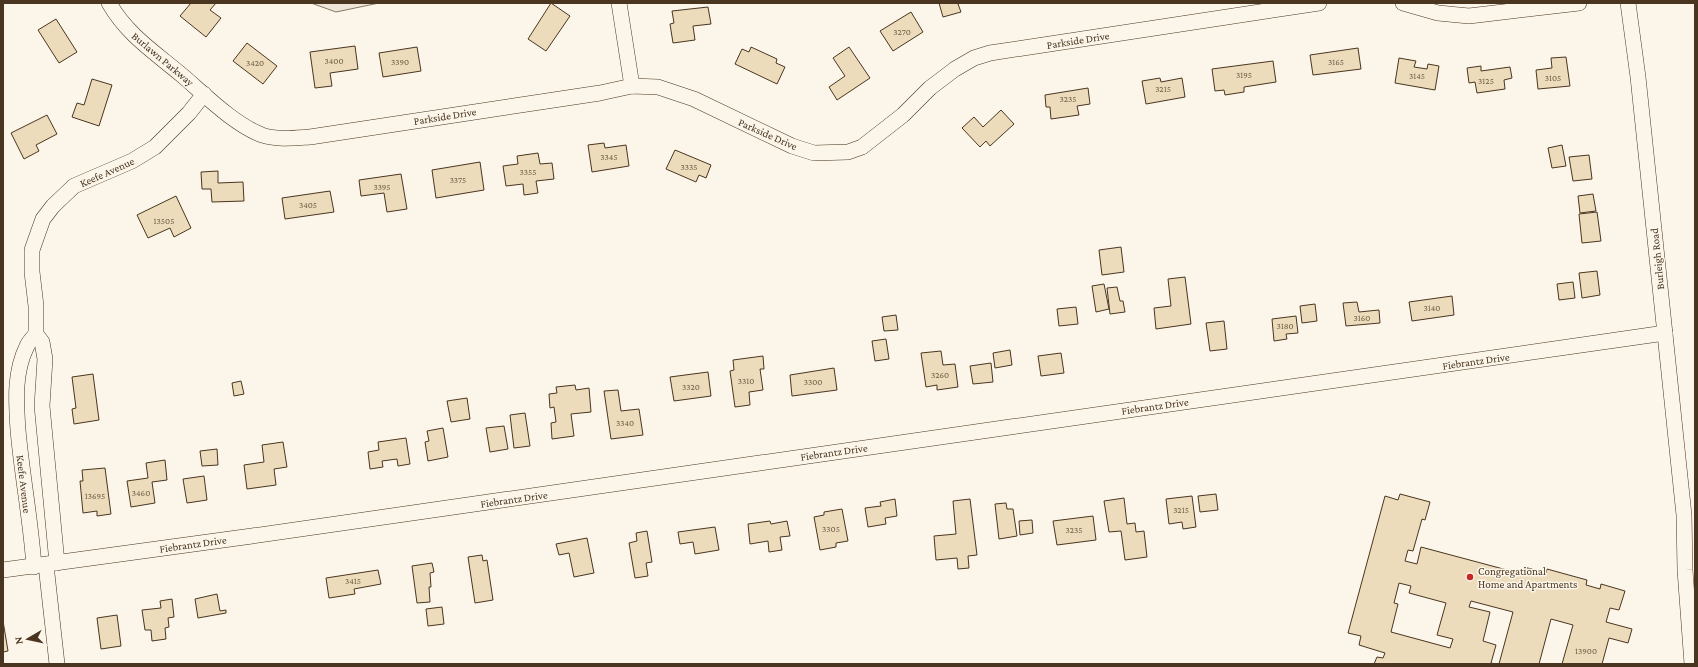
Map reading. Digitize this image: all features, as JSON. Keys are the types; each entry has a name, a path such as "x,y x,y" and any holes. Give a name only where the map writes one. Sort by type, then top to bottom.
{"street":[{"name":"Burlawn Parkway","path":"109,3 127,28 148,49 204,94"},
{"path":"619,3 632,86"},
{"name":"Parkside Drive","path":"204,94 233,118 262,135 282,139 310,137 600,93 632,86 658,87 715,108 792,146 814,153 848,152 862,147 903,115 930,88 954,69 974,58 990,53 1319,3"},
{"path":"1403,3 1438,13 1469,16 1578,3"},
{"name":"Burleigh Road","path":"1628,3 1638,77 1684,515 1685,570 1692,664"},
{"name":"Keefe Avenue","path":"57,664 46,565 42,406 44,359 42,342 36,334 36,306 32,272 32,250 44,218 53,206 74,186 132,161 155,148 189,113 204,94"},
{"name":"Fiebrantz Drive","path":"3,570 1666,333"},
{"name":"Keefe Avenue","path":"36,334 27,344 19,368 16,394 19,444 33,544 46,565"},
{"name":"Burleigh Road","path":"1684,515 1693,535 1695,547"}],"shaded area":[{"path":"311,3 379,3 336,12"}],"building":[{"path":"191,3 216,3 210,10 221,18 206,37 180,16"},
{"path":"551,3 570,16 546,51 528,39"},
{"path":"939,3 961,3 958,4 961,12 943,17"},
{"path":"708,7 711,24 693,26 695,40 673,43 670,24 674,23 672,11"},
{"path":"911,12 923,32 893,51 880,31"},
{"path":"56,19 77,52 59,63 38,30"},
{"path":"247,43 277,66 263,84 233,61"},
{"path":"355,46 358,69 330,73 332,86 315,88 310,52"},
{"path":"417,47 421,71 383,77 379,53"},
{"path":"751,47 777,59 776,63 785,67 777,84 735,64 742,49 749,52"},
{"path":"849,47 870,78 837,100 829,87 845,76 833,58"},
{"path":"1358,48 1361,69 1313,75 1310,55"},
{"path":"1566,57 1570,86 1538,89 1536,70 1552,68 1551,58"},
{"path":"1399,58 1416,61 1414,67 1427,69 1428,64 1439,66 1435,90 1395,83"},
{"path":"1273,61 1276,82 1244,87 1244,92 1225,95 1224,90 1215,91 1212,69"},
{"path":"1481,66 1481,71 1510,67 1512,78 1504,80 1505,89 1477,93 1475,82 1469,83 1467,68"},
{"path":"1160,78 1161,82 1182,78 1185,97 1146,104 1142,81"},
{"path":"92,79 112,85 99,126 72,117 77,103 84,105"},
{"path":"1088,88 1090,104 1077,106 1079,115 1051,119 1050,107 1046,107 1045,95"},
{"path":"1001,110 1014,124 990,146 986,141 980,147 962,128 974,117 983,127"},
{"path":"47,115 57,134 36,145 39,151 24,159 11,133"},
{"path":"604,143 605,148 626,145 629,166 592,172 588,145"},
{"path":"1562,145 1566,166 1552,168 1548,148"},
{"path":"675,150 711,165 706,178 699,175 696,182 666,169"},
{"path":"538,153 540,164 552,163 554,179 536,181 538,193 524,195 523,184 506,186 503,166 518,164 517,156"},
{"path":"1589,155 1592,179 1573,181 1569,157"},
{"path":"480,162 484,190 436,198 432,170"},
{"path":"218,171 218,183 243,182 244,201 212,202 211,189 202,189 201,172"},
{"path":"401,174 407,209 387,212 384,193 361,196 359,180"},
{"path":"330,191 334,212 285,219 282,198"},
{"path":"1593,194 1596,211 1580,213 1578,196"},
{"path":"176,196 191,228 174,237 170,228 148,238 137,215"},
{"path":"1597,212 1601,241 1582,243 1579,214"},
{"path":"1121,247 1124,272 1102,275 1099,250"},
{"path":"1597,271 1600,295 1582,298 1579,273"},
{"path":"1185,277 1191,324 1156,329 1154,308 1171,306 1168,279"},
{"path":"1573,282 1575,298 1559,300 1557,284"},
{"path":"1104,284 1109,309 1096,312 1092,286"},
{"path":"1117,287 1120,301 1123,301 1125,312 1110,314 1107,288"},
{"path":"1452,296 1454,315 1412,321 1409,302"},
{"path":"1357,302 1359,312 1379,310 1380,323 1346,326 1343,303"},
{"path":"1315,304 1317,321 1302,323 1300,306"},
{"path":"1076,307 1078,324 1059,326 1057,309"},
{"path":"896,315 898,330 884,331 882,317"},
{"path":"1296,316 1298,333 1286,334 1287,339 1274,341 1272,319"},
{"path":"1224,321 1227,349 1210,351 1206,323"},
{"path":"886,339 889,359 875,361 872,341"},
{"path":"1010,350 1012,365 995,368 993,353"},
{"path":"941,351 943,365 955,364 958,387 937,390 937,385 926,387 921,353"},
{"path":"1061,353 1064,373 1041,376 1038,356"},
{"path":"763,356 764,369 760,369 763,390 749,392 750,405 735,407 730,371 734,370 733,360"},
{"path":"991,363 993,382 973,384 970,366"},
{"path":"834,368 837,390 792,396 790,375"},
{"path":"708,372 711,396 674,401 670,377"},
{"path":"93,374 99,420 74,424 72,409 76,408 72,377"},
{"path":"241,381 244,394 234,396 232,383"},
{"path":"575,385 576,390 589,388 591,412 571,414 574,436 552,439 551,423 556,422 554,407 550,408 549,394 557,393 556,387"},
{"path":"618,390 621,411 639,409 643,435 611,439 604,391"},
{"path":"467,398 470,419 451,422 447,401"},
{"path":"525,413 530,446 514,448 510,415"},
{"path":"504,426 508,449 490,452 486,428"},
{"path":"443,428 448,457 428,461 425,442 429,441 427,431"},
{"path":"406,438 410,464 398,466 397,459 382,461 383,467 370,469 368,452 379,450 378,442"},
{"path":"283,442 287,467 274,469 276,485 247,489 244,465 264,462 262,445"},
{"path":"217,449 218,465 202,466 200,451"},
{"path":"165,460 167,480 152,482 155,503 131,507 127,481 148,478 146,463"},
{"path":"105,468 111,514 97,516 97,511 83,513 80,481 83,481 82,470"},
{"path":"204,476 207,500 187,503 183,479"},
{"path":"1216,494 1218,510 1200,512 1198,496"},
{"name":"Congregational Home and Apartments","path":"1400,494 1430,502 1425,520 1422,519 1413,551 1408,550 1405,561 1417,564 1421,547 1522,574 1524,567 1546,573 1547,569 1587,580 1586,585 1600,589 1601,584 1625,591 1619,610 1610,608 1606,622 1632,629 1628,643 1609,638 1602,664 1562,664 1573,625 1551,619 1539,664 1499,664 1513,612 1471,601 1469,607 1490,612 1483,641 1496,645 1491,663 1495,664 1374,664 1377,657 1383,658 1385,653 1359,645 1361,636 1348,633 1385,496 1398,500","holes":["1399,583 1411,586 1409,593 1446,603 1437,635 1453,639 1450,648 1391,632 1398,604 1394,603"]},
{"path":"1192,496 1196,527 1183,529 1182,522 1169,524 1166,499"},
{"path":"1124,498 1127,524 1135,523 1136,532 1144,531 1147,557 1125,560 1121,531 1109,532 1104,501"},
{"path":"895,499 897,516 885,518 886,524 868,527 865,508 881,506 880,502"},
{"path":"970,499 977,555 968,556 969,568 958,569 957,558 936,560 934,536 956,534 953,501"},
{"path":"1006,503 1007,509 1013,509 1017,536 999,539 995,504"},
{"path":"842,509 848,541 836,543 836,547 820,550 814,517 824,515 824,512"},
{"path":"1093,516 1096,540 1057,545 1053,521"},
{"path":"1032,520 1033,533 1020,535 1019,521"},
{"path":"770,521 771,524 787,521 790,536 780,537 782,550 769,552 768,541 750,544 748,524"},
{"path":"715,527 719,550 695,554 693,542 680,544 678,532"},
{"path":"647,531 652,562 646,563 648,576 635,578 629,543 637,541 636,533"},
{"path":"587,538 594,573 574,577 569,553 559,555 556,544"},
{"path":"482,555 483,561 487,560 493,600 475,603 468,557"},
{"path":"432,563 434,572 430,573 430,602 417,603 412,566"},
{"path":"378,570 381,584 354,589 355,594 329,598 326,578"},
{"path":"217,594 220,611 226,610 226,613 198,618 195,599"},
{"path":"172,599 174,617 168,618 169,627 165,628 166,639 152,641 151,630 145,630 142,610 161,608 160,601"},
{"path":"442,607 444,624 428,626 426,609"},
{"path":"117,615 121,646 101,649 97,618"},
{"path":"3,621 8,651 3,652"}],"place":[{"name":"Congregational Home and Apartments","path":"1470,577"}]}
